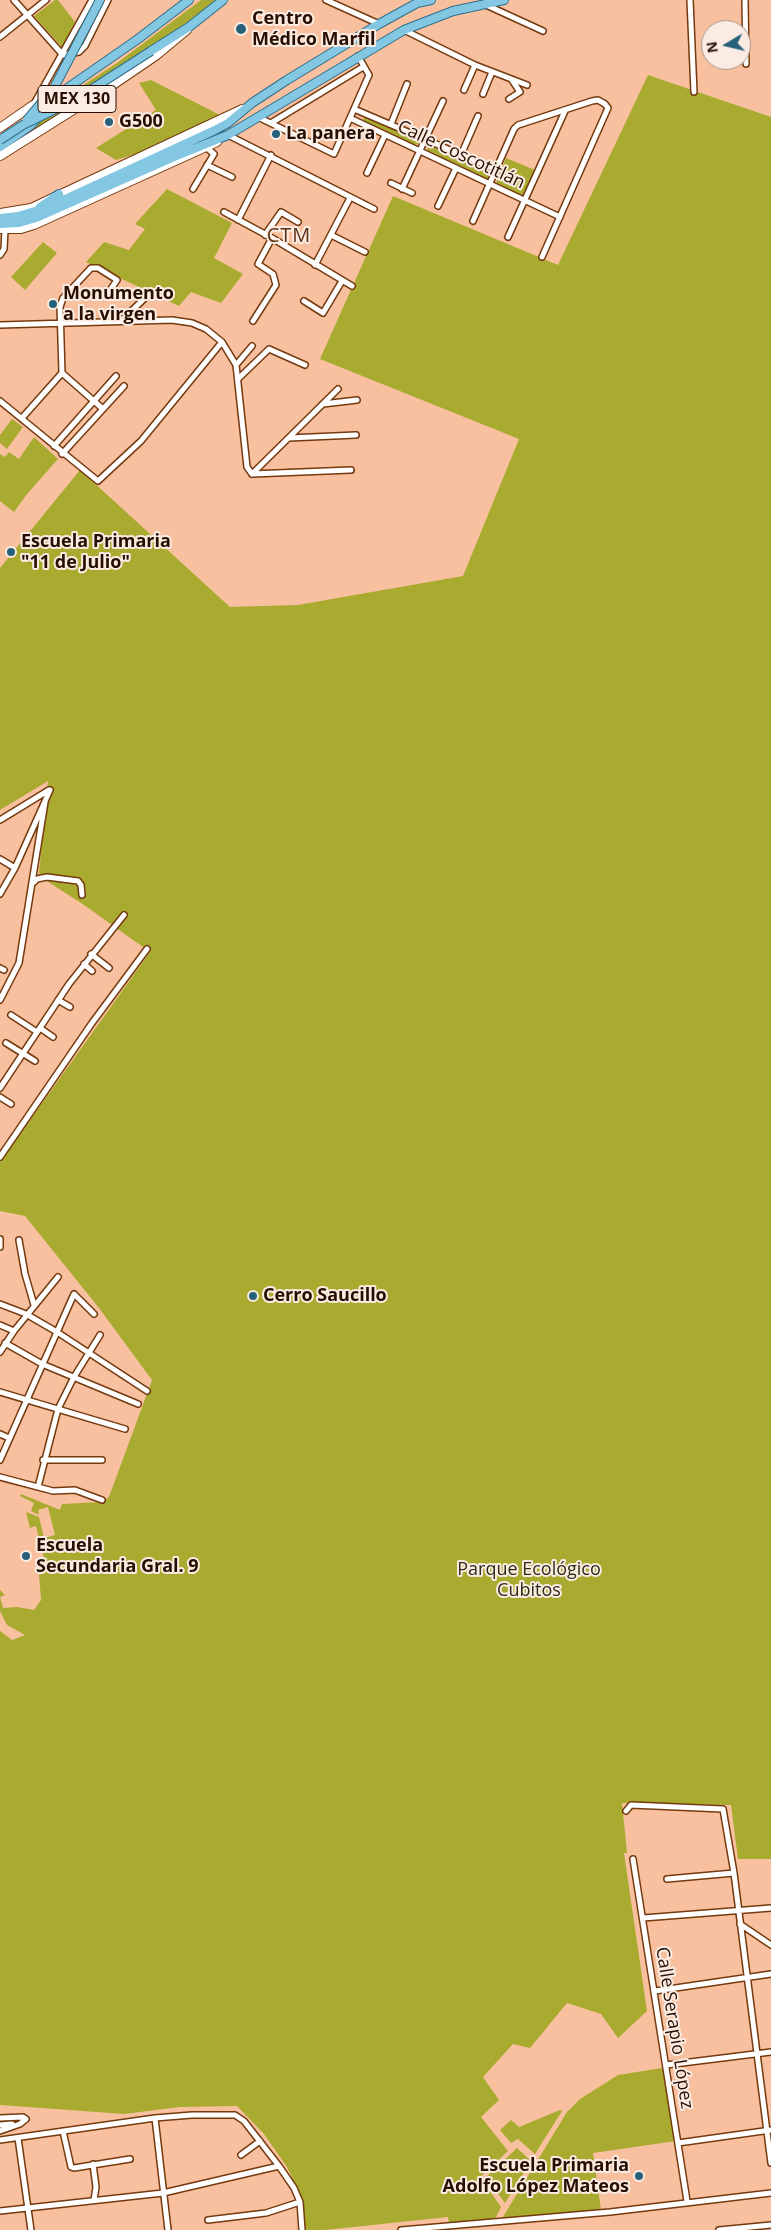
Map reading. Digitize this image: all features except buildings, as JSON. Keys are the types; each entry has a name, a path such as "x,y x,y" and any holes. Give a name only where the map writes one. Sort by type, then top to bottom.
{"main road":[{"path":"22,126 54,88 100,0"},
{"name":"MEX 130","path":"0,147 35,121 66,89 138,39 189,0"},
{"name":"MEX 130","path":"0,140 22,126 78,98 189,27 223,0"},
{"path":"1,226 36,218 173,154 228,123 252,103 379,24 418,3 431,0"},
{"path":"0,218 18,216 48,207 173,154 228,135 260,118 358,56 404,30 452,11 501,0"},
{"path":"1,226 34,210 59,194"}],"street":[{"path":"14,0 63,55"},
{"path":"0,37 46,0"},
{"path":"34,105 92,0"},
{"path":"63,55 79,52 85,46 108,0"},
{"path":"326,0 379,24"},
{"path":"690,0 694,92"},
{"path":"745,0 745,20"},
{"path":"483,4 543,31"},
{"name":"MEX 130","path":"0,156 132,72 181,37 189,27"},
{"path":"404,30 475,65 527,85"},
{"path":"260,118 334,154 369,75 358,56"},
{"path":"464,90 475,65"},
{"path":"271,123 363,67"},
{"path":"483,94 492,72"},
{"path":"509,100 520,92 512,79"},
{"path":"390,124 407,84"},
{"name":"MEX 130","path":"0,128 34,105 66,89"},
{"path":"473,221 514,129 518,125 598,100 608,108 542,257"},
{"path":"402,189 443,101"},
{"path":"0,212 32,208 199,130 252,103"},
{"name":"Calle Coscotitlán","path":"354,109 497,170"},
{"path":"508,237 526,201 565,110"},
{"path":"462,155 478,116"},
{"name":"Calle Coscotitlán","path":"350,118 560,216"},
{"path":"0,255 4,249 1,226 34,225 207,148 228,135 374,209"},
{"path":"367,173 385,135"},
{"path":"193,189 214,154 207,148"},
{"path":"238,220 271,156"},
{"path":"207,165 232,177"},
{"path":"438,206 456,168"},
{"path":"391,183 412,193"},
{"path":"315,265 350,198"},
{"path":"224,212 272,238 352,286"},
{"path":"265,234 281,212 298,222"},
{"path":"331,235 365,252"},
{"path":"253,321 276,285 273,274 258,264 272,238"},
{"path":"22,418 62,373 60,307 63,298 91,268 98,268 117,280 107,295"},
{"path":"304,301 322,313 342,281"},
{"path":"121,321 148,296"},
{"path":"0,325 172,320 192,323 206,329 222,342 236,365 247,467 252,474"},
{"path":"0,401 62,454 98,481 151,428 222,342"},
{"path":"236,365 252,346"},
{"path":"238,380 269,350 305,365"},
{"path":"62,373 104,409"},
{"path":"54,446 116,376"},
{"path":"62,454 124,386"},
{"path":"252,474 338,389"},
{"path":"322,404 357,400"},
{"path":"289,438 356,435"},
{"path":"252,474 351,470"},
{"path":"0,820 50,790 15,868 0,894"},
{"path":"0,1000 19,963 45,802"},
{"path":"0,859 15,868"},
{"path":"32,884 37,879 47,877 78,881 81,885 82,895"},
{"path":"0,1088 58,1000 91,954 124,915"},
{"path":"0,1157 147,949"},
{"path":"91,954 109,968"},
{"path":"84,964 92,971"},
{"path":"58,1000 70,1007"},
{"path":"11,1015 53,1037"},
{"path":"6,1043 35,1061"},
{"path":"0,1073 7,1077"},
{"path":"0,1097 11,1104"},
{"path":"0,1240 0,1247"},
{"path":"19,1240 25,1274 34,1304"},
{"path":"58,1277 26,1314 2,1348 138,1404"},
{"path":"0,1460 74,1294 94,1314"},
{"path":"0,1304 26,1314 57,1332 88,1354 147,1390"},
{"path":"0,1325 14,1331"},
{"path":"38,1487 43,1460 58,1409 74,1377 100,1335"},
{"path":"0,1392 125,1429"},
{"path":"0,1434 9,1438"},
{"path":"43,1460 102,1460"},
{"path":"0,1477 53,1491 75,1490 102,1500"},
{"path":"626,1811 631,1805 723,1809 734,1873 756,2054 769,2130 771,2163"},
{"name":"Calle Serapio López","path":"633,1859 687,2202"},
{"path":"667,1879 734,1873"},
{"path":"643,1918 771,1908"},
{"path":"740,1924 771,1945"},
{"path":"655,1991 746,1976 771,1974"},
{"path":"666,2065 771,2052"},
{"path":"0,2140 155,2118 192,2115 235,2115 244,2121 279,2166 300,2202 302,2230"},
{"path":"0,2118 23,2117 26,2119 20,2124 0,2130"},
{"path":"155,2118 168,2230"},
{"path":"0,2125 20,2124"},
{"path":"678,2143 769,2130"},
{"path":"63,2132 71,2167 130,2159"},
{"path":"18,2138 31,2230"},
{"path":"241,2155 260,2141"},
{"path":"93,2164 96,2188 94,2200"},
{"path":"0,2211 163,2193 279,2166"},
{"path":"401,2230 498,2223 771,2193"},
{"path":"208,2220 266,2213 300,2202"},
{"path":"492,2230 498,2223"},
{"path":"718,2230 771,2224"}],"green space":[{"path":"55,0 58,0 75,22 62,47 34,16"},
{"path":"201,0 218,0 173,34 85,91 89,96 36,129 35,127 68,95 117,63"},
{"name":"Parque Ecológico Cubitos","path":"648,75 771,117 771,1859 738,1859 731,1805 622,1803 627,1853 624,1853 647,2011 618,2038 601,2014 567,2003 530,2048 513,2044 483,2077 499,2100 481,2117 508,2151 481,2176 501,2207 495,2219 449,2223 448,2217 325,2230 304,2230 301,2196 287,2167 264,2134 237,2106 180,2107 124,2114 0,2105 0,1631 12,1640 25,1635 7,1625 0,1611 0,1597 3,1608 17,1607 34,1610 41,1600 39,1575 47,1571 36,1526 30,1528 26,1512 39,1517 44,1538 55,1535 48,1507 38,1510 39,1515 31,1511 34,1503 20,1496 21,1494 60,1510 62,1504 103,1502 109,1497 152,1380 99,1308 25,1216 0,1211 0,1162 150,952 42,878 44,877 39,873 48,781 0,810 0,568 80,470 230,607 298,605 463,576 519,439 320,359 393,196 558,265"},
{"path":"151,80 220,115 155,148 116,160 96,148 156,110 139,83"},
{"path":"364,117 418,139 419,143 415,145 363,120"},
{"path":"428,145 490,171 490,176 486,179 427,150"},
{"path":"506,158 535,170 524,197 496,183"},
{"path":"167,189 232,223 214,258 243,274 221,303 191,292 179,306 86,262 104,242 129,250 145,229 135,224"},
{"path":"43,242 57,253 25,290 11,277"},
{"path":"12,419 23,427 7,449 0,443 0,435"},
{"path":"34,437 58,459 14,512 0,501 0,454 5,457 9,452 19,459"},
{"path":"0,1590 5,1595 0,1597"},
{"path":"662,2068 676,2141 593,2153 601,2210 501,2220 567,2112 580,2099 618,2075"},
{"path":"560,2110 562,2111 535,2154 518,2139 511,2143 500,2130 511,2120 519,2127"},
{"path":"517,2148 531,2161 505,2203 486,2177"}],"place":[{"name":"Centro Médico Marfil","path":"241,29"},
{"name":"G500","path":"109,122"},
{"name":"La panera","path":"276,134"},
{"name":"Monumento a la virgen","path":"53,304"},
{"name":"Escuela Primaria \"11 de Julio\"","path":"11,552"},
{"name":"Cerro Saucillo","path":"253,1296"},
{"name":"Escuela Secundaria Gral. 9","path":"26,1556"},
{"name":"Escuela Primaria Adolfo López Mateos","path":"639,2176"}],"district":[{"name":"CTM","path":"289,236"}]}
